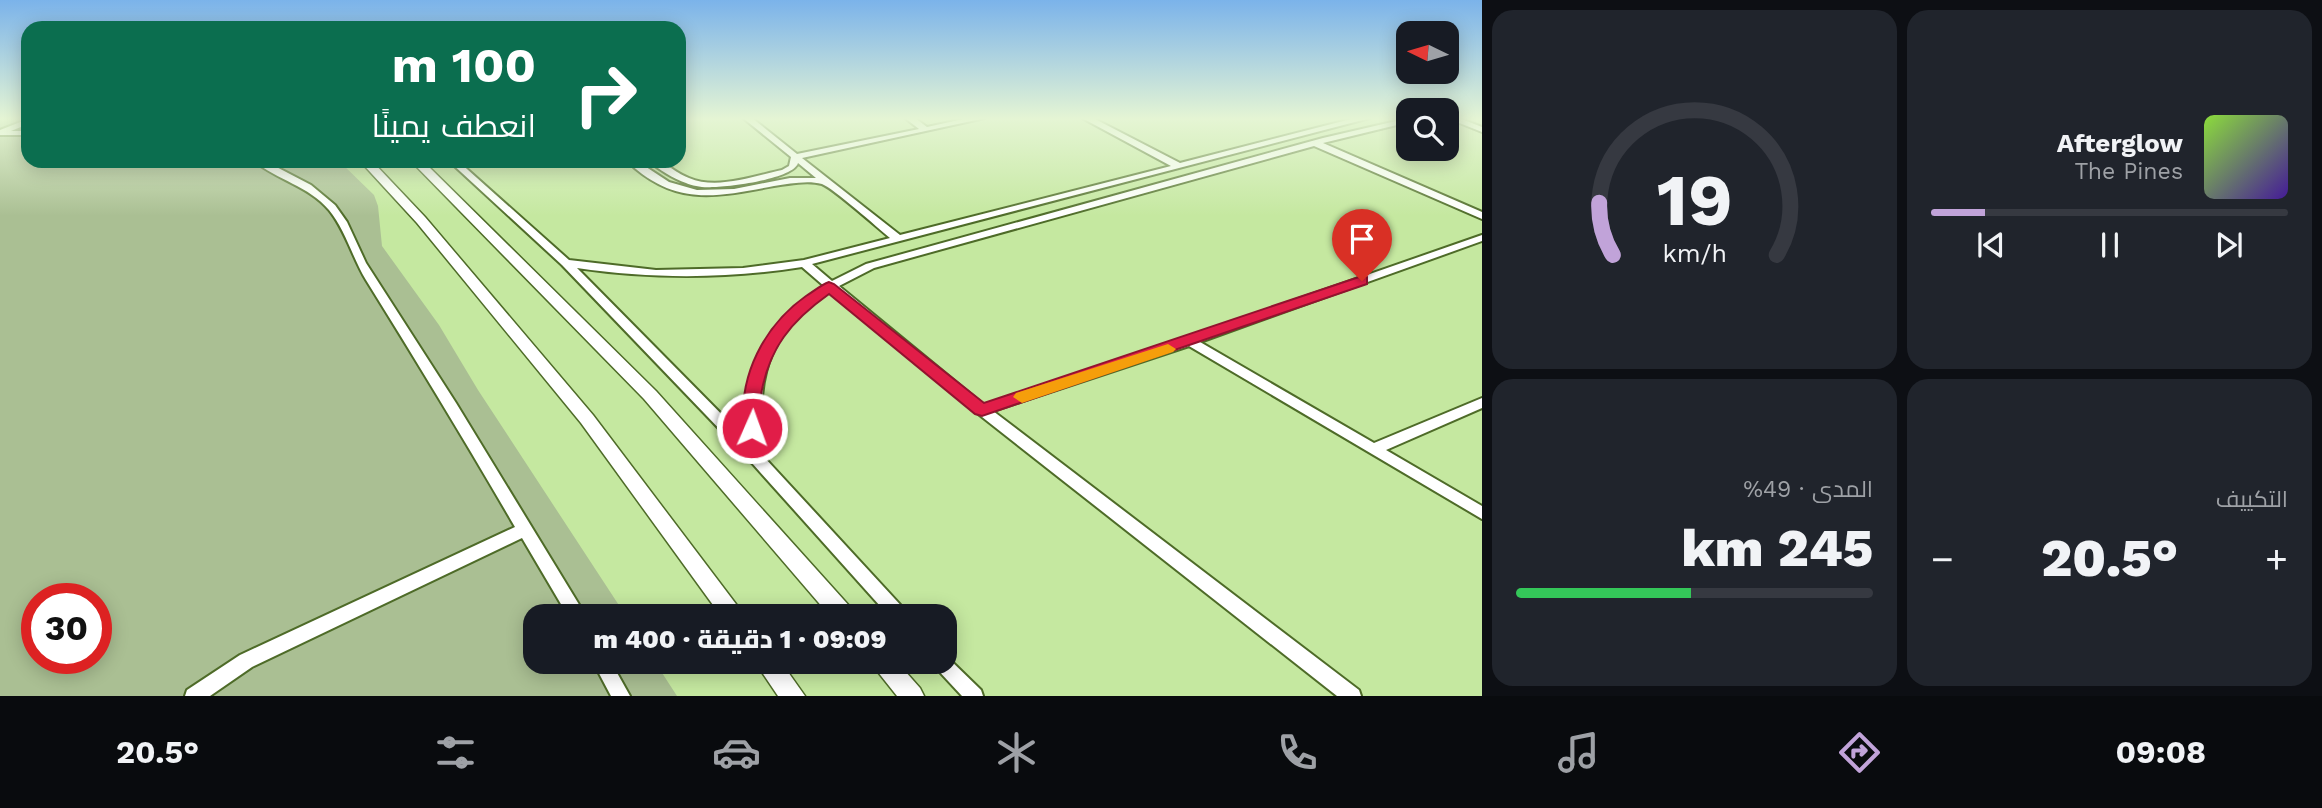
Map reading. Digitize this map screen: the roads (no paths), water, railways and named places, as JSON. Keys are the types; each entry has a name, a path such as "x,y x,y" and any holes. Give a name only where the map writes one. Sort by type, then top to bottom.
{"street":[{"path":"788,150 898,239"},
{"path":"795,156 822,150"},
{"path":"1148,150 1178,166"},
{"path":"566,263 612,271 685,276 759,271 804,263 1239,150"},
{"path":"757,459 752,428 752,400 757,374 766,350 796,310 829,287 870,266 1289,150"},
{"path":"1339,150 1482,216"},
{"path":"1341,150 1482,207"},
{"path":"665,168 687,181 721,185 785,172 793,167 795,156"},
{"path":"272,168 293,178 331,207 342,222 361,263 451,406 569,604"},
{"path":"373,168 421,220 587,419 725,604"},
{"path":"424,168 650,395 833,604"},
{"path":"463,168 566,263 757,459 889,604"},
{"path":"643,168 676,188 707,194 739,192 794,180 827,182"},
{"path":"1127,179 1146,190"},
{"path":"982,410 1190,341 1482,238"},
{"path":"804,263 829,287 982,410 1352,696"},
{"path":"1190,341 1482,513"},
{"path":"1374,449 1482,403"},
{"path":"194,696 246,661 523,530"},
{"path":"609,674 621,696"},
{"path":"776,674 793,696"},
{"path":"893,674 912,696"},
{"path":"953,674 974,696"}]}
